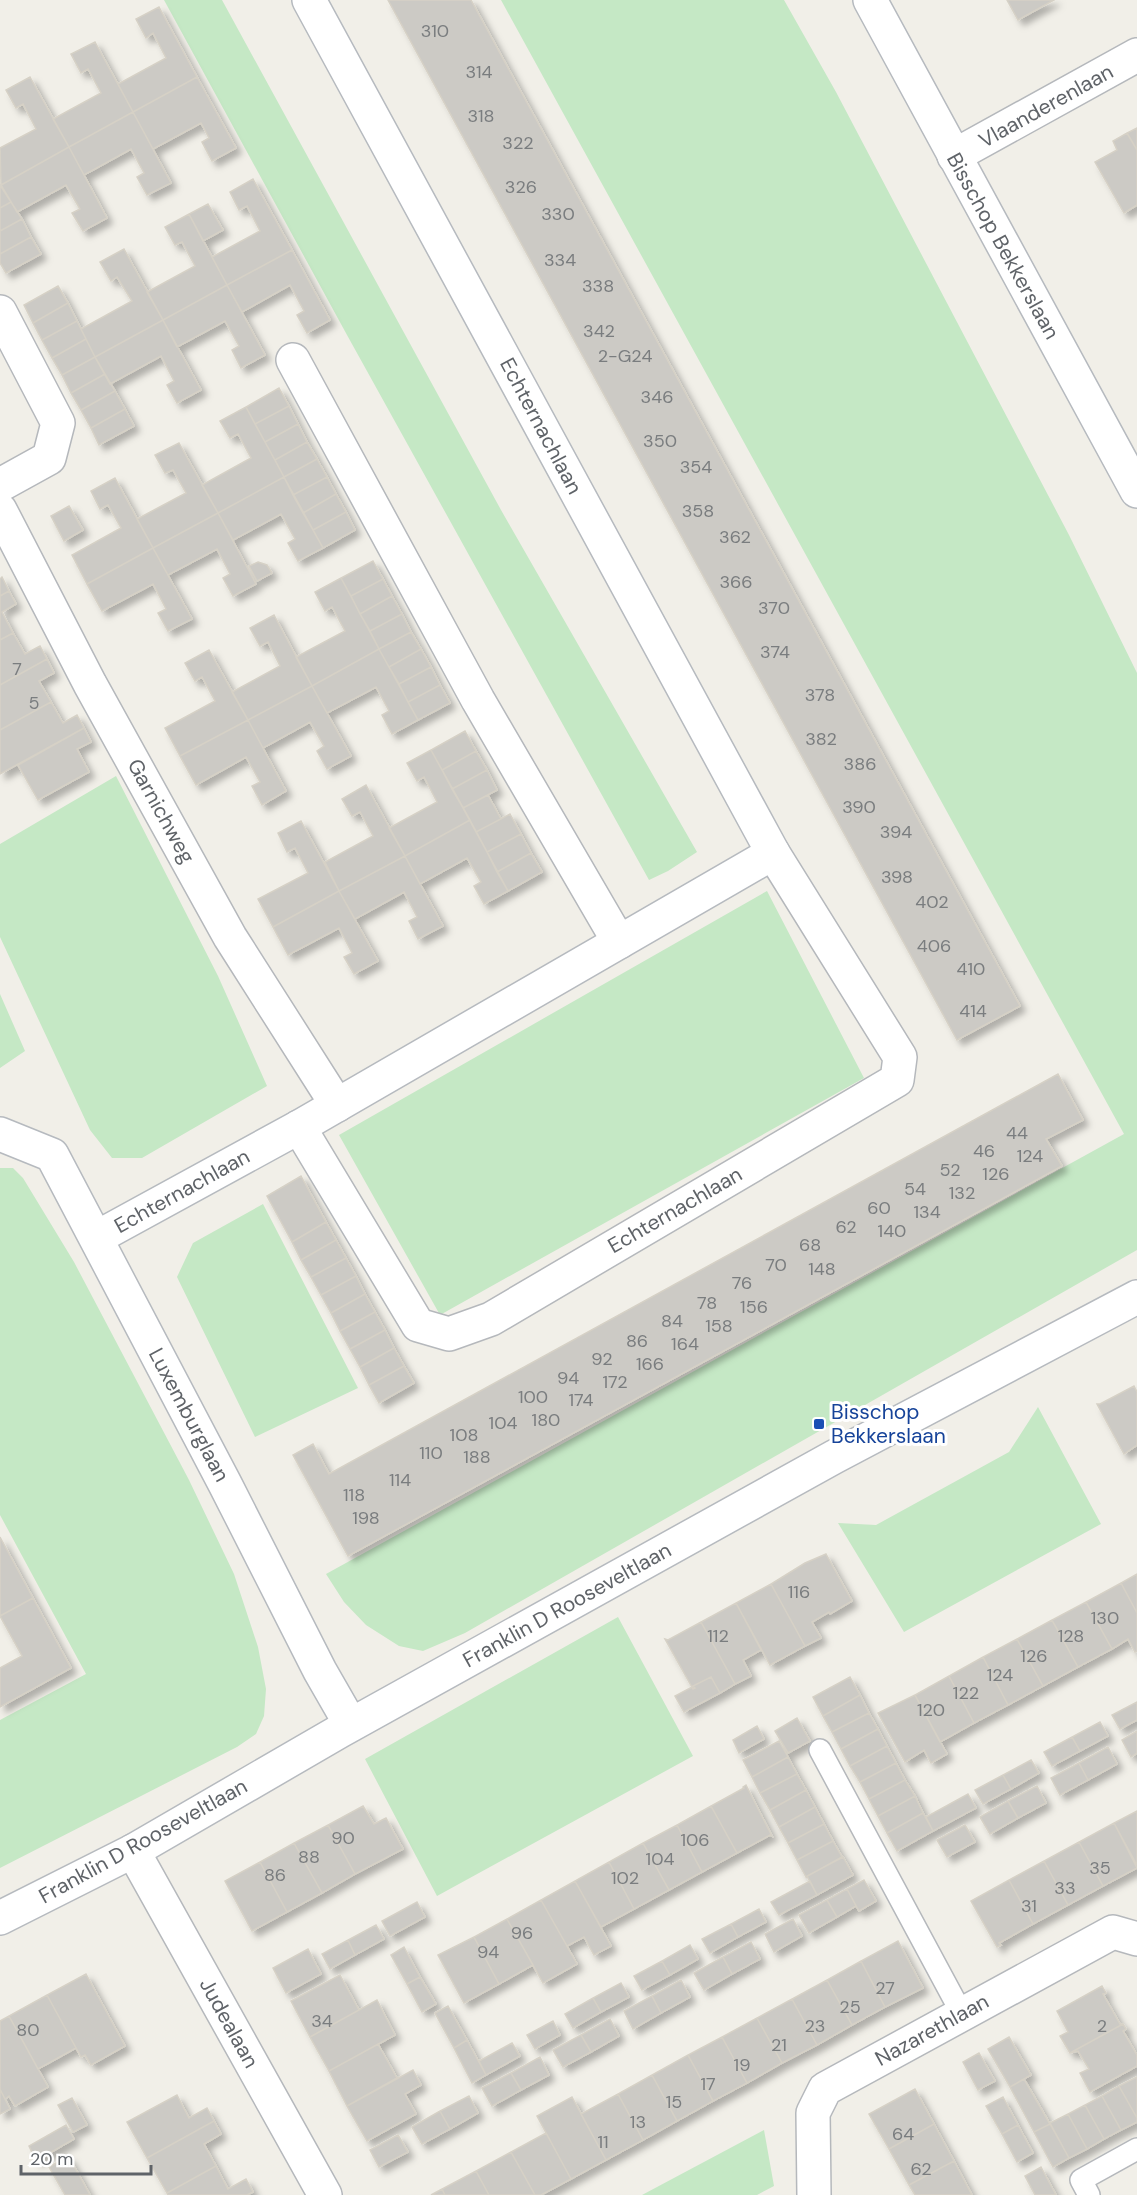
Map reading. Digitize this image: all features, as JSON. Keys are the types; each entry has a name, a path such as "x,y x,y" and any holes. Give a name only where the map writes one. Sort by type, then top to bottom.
{"street":[{"name":"Echternachlaan","path":"299,1127 418,1325 449,1334 491,1319 897,1080 900,1057 773,853 309,0"},
{"name":"Bisschop Bekkerslaan","path":"870,0 1137,491"},
{"name":"Vlaanderenlaan","path":"954,156 1137,56"},
{"path":"0,312 58,423 49,458 0,485"},
{"path":"293,360 478,700 619,942"},
{"name":"Garnichweg","path":"0,510 90,684 230,937 337,1105"},
{"name":"Echternachlaan","path":"96,1238 299,1127 773,853"},
{"name":"Luxemburglaan","path":"0,1134 52,1155 320,1671 351,1725"},
{"name":"Franklin D Rooseveltlaan","path":"0,1918 133,1851 351,1725 834,1457 1137,1297"},
{"name":"Judealaan","path":"133,1851 325,2195"},
{"name":"Nazarethlaan","path":"814,2195 813,2112 825,2089 1113,1932 1137,1939"}],"lane":[{"path":"820,1750 962,2014"},
{"path":"1089,2195 1081,2180 1137,2149"}],"green space":[{"path":"164,0 222,0 501,510 697,852 668,871 649,880"},
{"path":"501,0 784,0 836,92 1069,535 1137,673 1137,1250 465,1633 423,1651 399,1646 366,1625 344,1602 326,1574 1124,1134"},
{"path":"116,776 218,976 267,1086 142,1158 112,1158 90,1130 0,937 0,844"},
{"path":"767,891 864,1078 440,1315 339,1135"},
{"path":"0,994 25,1051 0,1068"},
{"path":"0,1168 13,1168 23,1178 74,1262 189,1480 234,1574 258,1647 266,1689 264,1716 256,1734 237,1747 0,1868 0,1720 86,1674 0,1515"},
{"path":"263,1204 358,1388 255,1437 177,1277 193,1243"},
{"path":"1038,1407 1101,1524 904,1632 838,1523 876,1525 1009,1452"},
{"path":"618,1617 693,1756 437,1896 365,1759"},
{"path":"764,2130 774,2186 757,2195 642,2195"}],"building":[{"path":"388,0 471,0 1020,1006 957,1040"},
{"path":"1007,0 1054,0 1018,20"},
{"path":"159,7 197,77 133,112 118,84 166,58 153,33 146,38 136,19"},
{"path":"95,42 133,112 69,147 53,119 101,93 88,69 81,73 71,54"},
{"path":"30,77 69,147 1,185 0,148 36,129 23,104 16,108 6,90"},
{"path":"197,77 236,148 212,161 202,142 209,138 201,123 153,149 133,112"},
{"path":"133,112 171,183 147,195 137,177 144,173 131,149 84,175 69,147"},
{"path":"1137,128 1137,150 1127,133"},
{"path":"1127,133 1137,150 1137,205 1124,213 1095,162 1117,150 1113,141"},
{"path":"69,147 107,218 83,231 72,213 80,209 66,185 17,212 1,185"},
{"path":"253,179 292,250 227,285 212,257 260,231 247,206 239,210 230,192"},
{"path":"0,185 11,202 0,208"},
{"path":"11,202 22,219 0,231 0,208"},
{"path":"208,204 223,230 203,241 189,214"},
{"path":"189,214 227,285 163,320 147,292 195,266 182,242 175,245 165,227"},
{"path":"22,219 31,237 0,254 0,231"},
{"path":"31,237 41,254 6,273 0,263 0,254"},
{"path":"124,249 163,320 95,357 81,329 132,301 117,277 111,281 100,262"},
{"path":"292,250 330,320 307,333 297,315 304,311 290,285 242,312 227,285"},
{"path":"227,285 265,355 241,368 232,350 239,346 225,321 177,347 163,320"},
{"path":"58,286 68,303 33,323 24,305"},
{"path":"68,303 77,321 42,340 33,323"},
{"path":"163,320 201,390 177,403 167,385 174,381 161,356 110,384 95,357"},
{"path":"77,321 86,339 52,358 42,340"},
{"path":"86,339 95,357 62,375 52,358"},
{"path":"95,357 105,374 71,393 62,375"},
{"path":"105,374 115,391 81,410 71,393"},
{"path":"279,388 289,406 255,424 246,407"},
{"path":"115,391 125,409 91,428 81,410"},
{"path":"289,406 298,424 265,442 255,424"},
{"path":"246,407 284,477 218,513 202,485 251,458 238,434 230,438 220,421"},
{"path":"125,409 134,426 99,445 91,428"},
{"path":"298,424 307,442 275,460 265,442"},
{"path":"307,442 317,459 284,477 275,460"},
{"path":"179,443 218,513 153,548 137,519 186,493 173,470 165,473 155,455"},
{"path":"317,459 327,477 293,495 284,477"},
{"path":"284,477 323,548 298,561 288,543 295,539 281,514 233,540 218,513"},
{"path":"327,477 336,494 303,513 293,495"},
{"path":"115,478 153,548 87,584 72,555 121,528 108,505 100,509 91,491"},
{"path":"336,494 346,512 313,530 303,513"},
{"path":"69,506 83,530 64,541 51,516"},
{"path":"346,512 355,530 323,548 313,530"},
{"path":"218,513 256,584 233,596 223,578 230,574 217,549 168,575 153,548"},
{"path":"153,548 192,619 168,631 158,613 166,609 153,584 102,611 87,584"},
{"path":"373,561 383,579 351,596 341,578"},
{"path":"258,562 267,565 272,573 257,581 249,566"},
{"path":"2,577 9,591 0,596 0,579"},
{"path":"341,578 379,649 312,686 296,657 345,631 332,607 325,611 315,592"},
{"path":"383,579 392,596 360,614 351,596"},
{"path":"9,591 16,604 2,612 13,633 0,640 0,596"},
{"path":"392,596 402,614 370,631 360,614"},
{"path":"402,614 411,632 379,649 370,631"},
{"path":"274,615 312,686 248,720 232,692 280,666 268,642 260,646 250,628"},
{"path":"411,632 421,649 389,667 379,649"},
{"path":"13,633 25,654 40,646 47,659 0,685 0,640"},
{"path":"379,649 418,720 392,734 382,715 389,711 376,687 327,713 312,686"},
{"path":"421,649 431,667 399,684 389,667"},
{"path":"209,650 248,720 180,756 165,728 215,701 202,677 195,681 185,663"},
{"path":"47,659 54,673 39,681 51,702 0,730 0,685"},
{"path":"431,667 440,685 408,702 399,684"},
{"path":"440,685 450,703 418,720 408,702"},
{"path":"312,686 351,756 327,769 317,751 324,746 310,722 263,748 248,720"},
{"path":"51,702 63,723 77,715 84,728 0,774 0,730"},
{"path":"248,720 286,791 262,805 252,786 260,782 246,757 196,785 180,756"},
{"path":"84,728 91,742 77,749 89,772 38,800 18,765"},
{"path":"465,731 476,751 442,770 431,750"},
{"path":"431,750 470,820 405,856 389,828 437,802 424,777 417,781 407,763"},
{"path":"476,751 487,770 452,789 442,770"},
{"path":"487,770 497,790 463,808 452,789"},
{"path":"366,785 405,856 339,891 325,862 373,836 360,812 352,816 342,799"},
{"path":"488,795 501,819 476,832 463,808"},
{"path":"510,814 521,834 487,852 476,832"},
{"path":"470,820 508,891 484,904 474,886 481,882 467,858 420,884 405,856"},
{"path":"301,821 339,891 273,927 258,899 308,873 295,848 287,852 278,833"},
{"path":"521,834 531,853 497,872 487,852"},
{"path":"531,853 542,872 508,891 497,872"},
{"path":"405,856 443,926 418,939 409,921 417,917 404,892 355,919 339,891"},
{"path":"339,891 378,961 354,974 344,957 352,953 339,928 288,955 273,927"},
{"path":"1058,1074 1083,1120 1046,1139 1062,1166 348,1556 293,1455 313,1444 329,1474"},
{"path":"301,1176 326,1222 292,1242 267,1196"},
{"path":"326,1222 336,1240 301,1260 292,1242"},
{"path":"336,1240 346,1258 311,1277 301,1260"},
{"path":"346,1258 356,1276 321,1295 311,1277"},
{"path":"356,1276 365,1294 331,1313 321,1295"},
{"path":"365,1294 375,1312 340,1331 331,1313"},
{"path":"375,1312 385,1330 350,1349 340,1331"},
{"path":"385,1330 394,1348 360,1367 350,1349"},
{"path":"394,1348 404,1366 369,1385 360,1367"},
{"path":"404,1366 414,1383 379,1403 369,1385"},
{"path":"1134,1386 1137,1392 1137,1445 1124,1454 1097,1404"},
{"path":"0,1537 33,1598 0,1616"},
{"path":"826,1554 852,1601 812,1622 821,1638 805,1646 771,1584 805,1563"},
{"path":"1137,1574 1137,1613 1121,1583"},
{"path":"1121,1583 1137,1613 1137,1651 1135,1652 1128,1639 1112,1649 1086,1602"},
{"path":"771,1584 805,1646 770,1665 736,1603"},
{"path":"33,1598 71,1668 0,1707 0,1668 22,1656 0,1616"},
{"path":"1086,1602 1112,1649 1078,1667 1052,1620"},
{"path":"736,1603 761,1650 743,1660 751,1676 735,1684 701,1622"},
{"path":"1052,1620 1078,1667 1043,1686 1017,1639"},
{"path":"701,1622 735,1684 720,1693 711,1677 693,1686 695,1688 693,1689 665,1639 668,1640"},
{"path":"1017,1639 1043,1686 1008,1705 983,1657"},
{"path":"983,1657 1008,1705 974,1723 949,1676"},
{"path":"949,1676 974,1723 940,1742 915,1695"},
{"path":"711,1677 720,1693 684,1712 675,1696 692,1687 695,1688 693,1686"},
{"path":"850,1677 860,1695 823,1716 813,1697"},
{"path":"860,1695 869,1713 832,1732 823,1716"},
{"path":"915,1695 947,1754 931,1763 924,1750 905,1762 878,1713"},
{"path":"1137,1702 1137,1720 1120,1729 1112,1715"},
{"path":"869,1713 878,1729 841,1749 832,1732"},
{"path":"797,1718 810,1741 788,1753 775,1731"},
{"path":"1100,1722 1108,1736 1080,1751 1072,1737"},
{"path":"757,1726 764,1739 739,1753 733,1740"},
{"path":"878,1729 887,1746 850,1766 841,1749"},
{"path":"1137,1731 1137,1753 1131,1757 1122,1740"},
{"path":"1072,1737 1080,1751 1052,1766 1044,1752"},
{"path":"779,1741 788,1757 752,1777 743,1760"},
{"path":"887,1746 896,1763 860,1782 850,1766"},
{"path":"1108,1747 1117,1764 1088,1780 1079,1763"},
{"path":"788,1757 797,1774 760,1793 752,1777"},
{"path":"1031,1760 1039,1773 1011,1789 1003,1775"},
{"path":"896,1763 905,1780 869,1799 860,1782"},
{"path":"1079,1763 1088,1780 1060,1795 1051,1778"},
{"path":"797,1774 806,1790 770,1810 760,1793"},
{"path":"1003,1775 1011,1789 983,1804 975,1790"},
{"path":"905,1780 915,1796 878,1816 869,1799"},
{"path":"746,1785 772,1836 737,1853 711,1806"},
{"path":"1037,1786 1046,1803 1018,1818 1008,1801"},
{"path":"806,1790 815,1807 779,1827 770,1810"},
{"path":"968,1794 976,1808 933,1831 926,1817"},
{"path":"915,1796 923,1813 887,1833 878,1816"},
{"path":"1008,1801 1018,1818 990,1834 980,1817"},
{"path":"363,1806 374,1824 386,1818 403,1849 355,1874 328,1825"},
{"path":"711,1806 737,1853 702,1872 677,1825"},
{"path":"815,1807 824,1824 788,1843 779,1827"},
{"path":"1137,1811 1137,1865 1114,1823"},
{"path":"923,1813 933,1831 897,1851 887,1833"},
{"path":"1114,1823 1137,1868 1103,1886 1079,1842"},
{"path":"824,1824 833,1841 797,1860 788,1843"},
{"path":"328,1825 355,1874 322,1893 294,1843"},
{"path":"677,1825 702,1872 669,1890 643,1843"},
{"path":"965,1825 975,1842 947,1857 937,1840"},
{"path":"833,1841 842,1857 806,1877 797,1860"},
{"path":"1079,1842 1103,1886 1068,1905 1044,1861"},
{"path":"294,1843 322,1893 287,1912 260,1862"},
{"path":"643,1843 669,1890 634,1909 609,1862"},
{"path":"843,1857 853,1875 817,1895 807,1876"},
{"path":"1044,1861 1068,1905 1033,1924 1009,1880"},
{"path":"260,1862 287,1912 252,1931 225,1881"},
{"path":"609,1862 634,1909 601,1927 575,1881"},
{"path":"864,1880 876,1901 859,1911 847,1889"},
{"path":"1009,1880 1033,1924 999,1943 1001,1945 997,1947 971,1901"},
{"path":"575,1881 611,1946 594,1955 584,1937 567,1946 541,1900"},
{"path":"810,1881 817,1895 779,1915 771,1902"},
{"path":"847,1889 856,1906 837,1917 827,1900"},
{"path":"541,1900 577,1964 543,1983 507,1919"},
{"path":"827,1900 837,1917 809,1933 799,1915"},
{"path":"417,1902 425,1917 390,1936 382,1921"},
{"path":"759,1909 766,1922 738,1937 731,1924"},
{"path":"507,1919 533,1965 499,1984 474,1937"},
{"path":"793,1919 802,1936 774,1952 765,1934"},
{"path":"731,1924 738,1937 710,1953 702,1939"},
{"path":"376,1925 384,1939 355,1955 348,1940"},
{"path":"474,1937 499,1984 464,2003 438,1955"},
{"path":"348,1940 355,1955 330,1969 322,1954"},
{"path":"898,1941 923,1988 885,2007 861,1961"},
{"path":"751,1942 760,1959 732,1974 723,1957"},
{"path":"690,1945 698,1959 670,1975 662,1961"},
{"path":"404,1947 420,1977 407,1984 391,1955"},
{"path":"308,1949 321,1974 286,1993 273,1968"},
{"path":"723,1957 732,1974 704,1990 694,1973"},
{"path":"662,1961 670,1975 642,1990 634,1976"},
{"path":"861,1961 885,2007 852,2025 827,1980"},
{"path":"86,1974 125,2046 91,2065 85,2055 81,2057 47,1995"},
{"path":"340,1975 359,2010 310,2037 291,2001"},
{"path":"420,1977 436,2004 422,2012 407,1984"},
{"path":"681,1980 690,1997 661,2013 652,1996"},
{"path":"827,1980 852,2025 817,2045 792,1999"},
{"path":"621,1983 629,1997 601,2012 593,1998"},
{"path":"1102,1986 1106,1993 1103,1994 1120,2024 1123,2024 1070,2053 1060,2036 1068,2032 1057,2011"},
{"path":"47,1995 76,2048 38,2069 9,2016"},
{"path":"652,1996 661,2013 633,2029 624,2011"},
{"path":"593,1998 601,2012 573,2028 565,2014"},
{"path":"792,1999 817,2045 782,2063 757,2018"},
{"path":"377,2000 395,2035 329,2071 310,2037"},
{"path":"448,2006 467,2040 454,2048 435,2013"},
{"path":"9,2016 48,2087 15,2106 9,2096 5,2099 0,2089 0,2021"},
{"path":"757,2018 782,2063 747,2083 722,2037"},
{"path":"610,2019 619,2036 591,2052 581,2035"},
{"path":"553,2021 560,2035 535,2049 527,2035"},
{"path":"1123,2024 1126,2029 1123,2031 1137,2055 1137,2066 1090,2092 1080,2073 1089,2069 1078,2051 1070,2053"},
{"path":"581,2035 591,2052 563,2067 553,2050"},
{"path":"722,2037 747,2083 713,2101 688,2055"},
{"path":"1009,2037 1031,2075 1010,2087 988,2049"},
{"path":"467,2040 486,2075 472,2083 454,2048"},
{"path":"512,2043 520,2056 486,2075 479,2061"},
{"path":"378,2044 397,2078 347,2106 329,2071"},
{"path":"979,2053 995,2081 978,2090 963,2062"},
{"path":"688,2055 713,2101 677,2121 652,2075"},
{"path":"540,2057 549,2075 521,2090 511,2073"},
{"path":"413,2070 421,2085 405,2094 416,2114 367,2141 347,2106"},
{"path":"511,2073 521,2090 492,2106 482,2088"},
{"path":"652,2075 677,2121 643,2140 618,2094"},
{"path":"1137,2077 1137,2118 1119,2086"},
{"path":"1024,2079 1050,2124 1034,2132 1010,2087"},
{"path":"1119,2086 1137,2118 1137,2122 1121,2130 1102,2096"},
{"path":"0,2089 10,2109 0,2114"},
{"path":"915,2089 934,2124 889,2149 869,2114"},
{"path":"618,2094 643,2140 606,2160 581,2114"},
{"path":"177,2095 189,2118 207,2108 214,2121 147,2158 127,2122"},
{"path":"469,2096 478,2113 450,2129 440,2111"},
{"path":"1102,2096 1121,2130 1104,2139 1085,2105"},
{"path":"572,2097 606,2160 571,2179 537,2116"},
{"path":"1003,2097 1018,2125 1002,2134 986,2106"},
{"path":"72,2098 87,2125 73,2132 58,2105"},
{"path":"1085,2105 1104,2139 1087,2149 1068,2114"},
{"path":"440,2111 450,2129 422,2144 412,2127"},
{"path":"1068,2114 1087,2149 1069,2158 1050,2123"},
{"path":"214,2121 221,2134 204,2144 216,2166 167,2193 147,2158"},
{"path":"934,2124 954,2161 909,2185 889,2149"},
{"path":"1050,2124 1069,2158 1053,2167 1034,2132"},
{"path":"66,2125 74,2139 36,2161 29,2146"},
{"path":"1018,2125 1033,2153 1017,2162 1002,2134"},
{"path":"546,2133 571,2179 541,2195 535,2195 511,2152"},
{"path":"398,2135 408,2152 379,2167 370,2150"},
{"path":"511,2152 535,2195 489,2195 476,2171"},
{"path":"68,2156 90,2195 65,2195 49,2167"},
{"path":"954,2161 972,2195 915,2195 909,2185"},
{"path":"216,2166 228,2189 246,2179 253,2192 247,2195 168,2195 167,2193"},
{"path":"1041,2167 1056,2195 1035,2195 1025,2176"},
{"path":"476,2171 489,2195 445,2195 442,2189"},
{"path":"442,2189 445,2195 431,2195"}],"place":[{"name":"Bisschop Bekkerslaan","path":"819,1424"}]}
